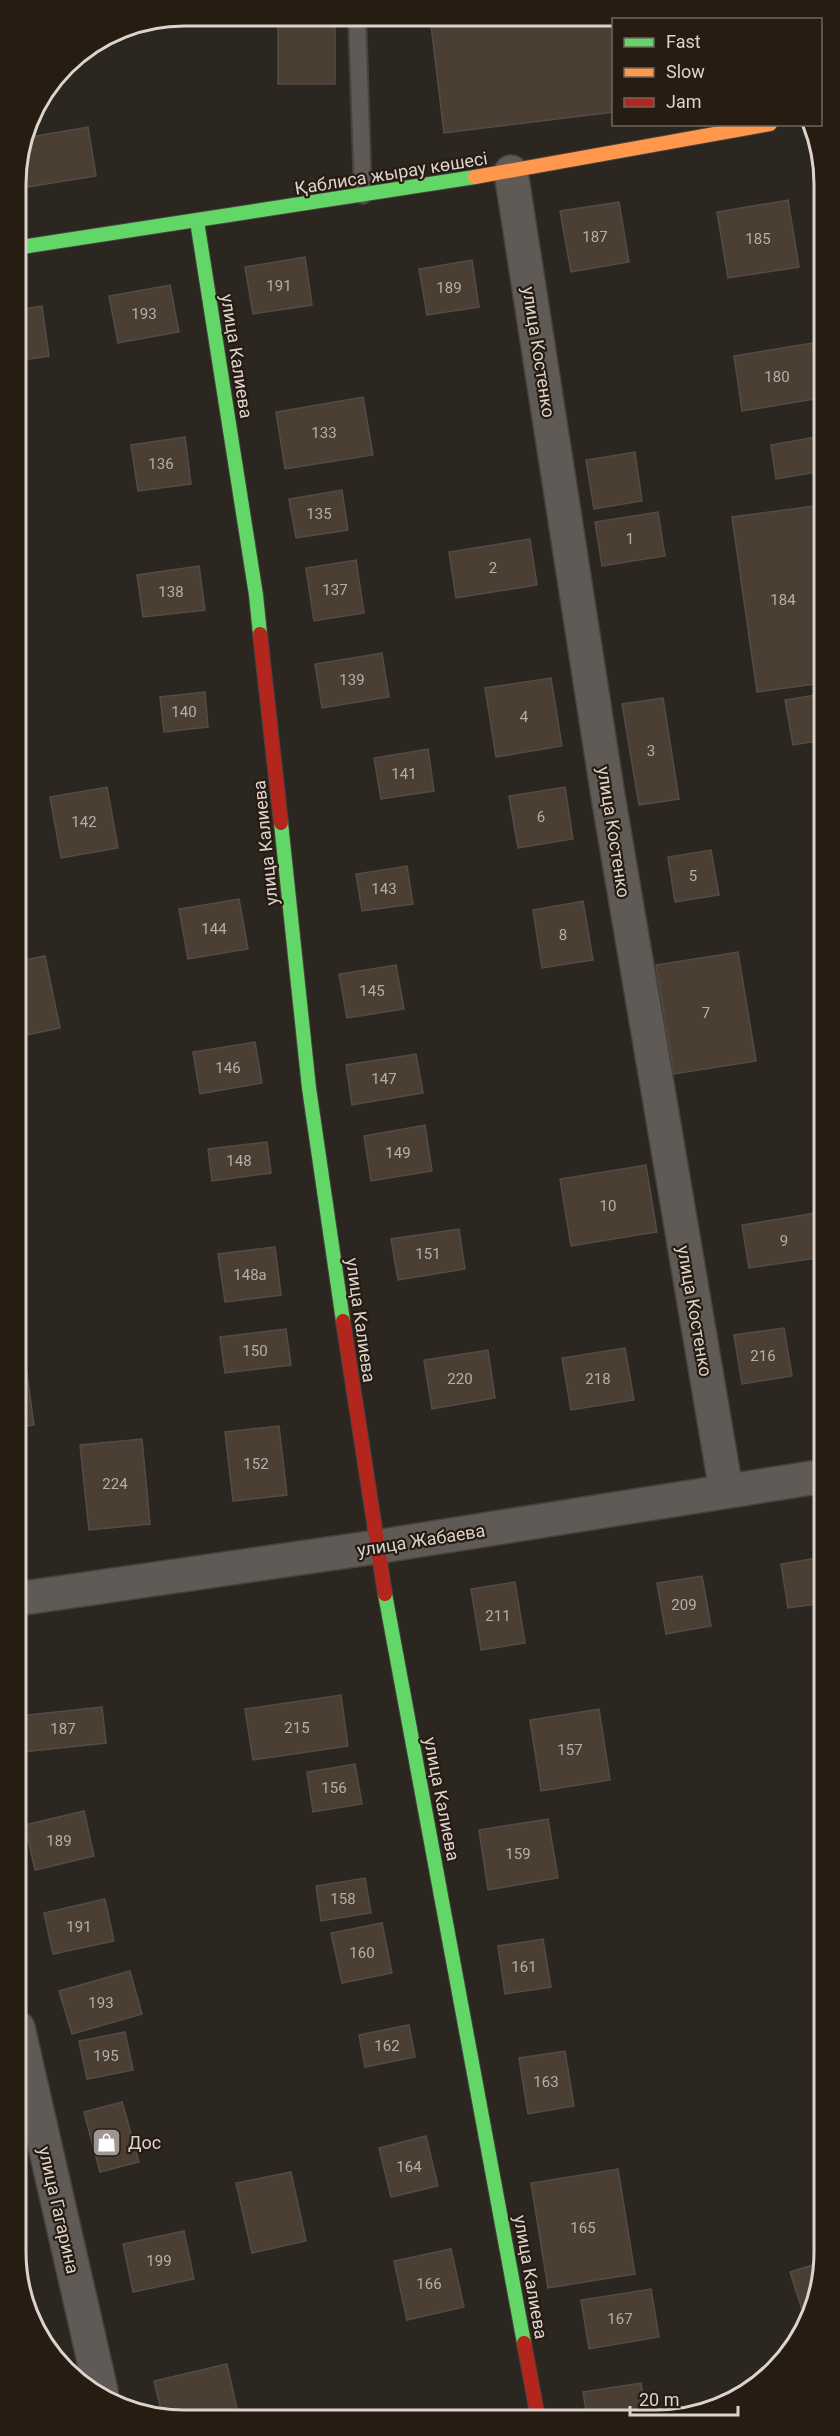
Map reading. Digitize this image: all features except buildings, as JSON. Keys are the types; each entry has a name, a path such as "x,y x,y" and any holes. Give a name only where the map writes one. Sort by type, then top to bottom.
{"street":[{"name":"Қаблиса жырау көшесі","path":"26,246 511,172 759,126"},
{"name":"улица Костенко","path":"511,172 608,796 726,1490"},
{"name":"улица Калиева","path":"197,221 256,595 309,1088 376,1547 537,2410"},
{"name":"улица Жабаева","path":"26,1598 376,1547 814,1477"},
{"name":"улица Гагарина","path":"26,2063 100,2386"}],"lane":[{"path":"357,26 363,195"}],"traffic: fast":[{"path":"26,246 475,177"},
{"path":"197,221 256,595 260,634"},
{"path":"281,823 309,1088 343,1321"},
{"path":"385,1594 524,2343"}],"traffic: slow":[{"path":"475,177 759,126"}],"traffic: jam":[{"path":"260,634 281,823"},
{"path":"343,1321 385,1594"},
{"path":"524,2343 537,2410"}],"place":[{"name":"Дос","path":"107,2142"}]}
